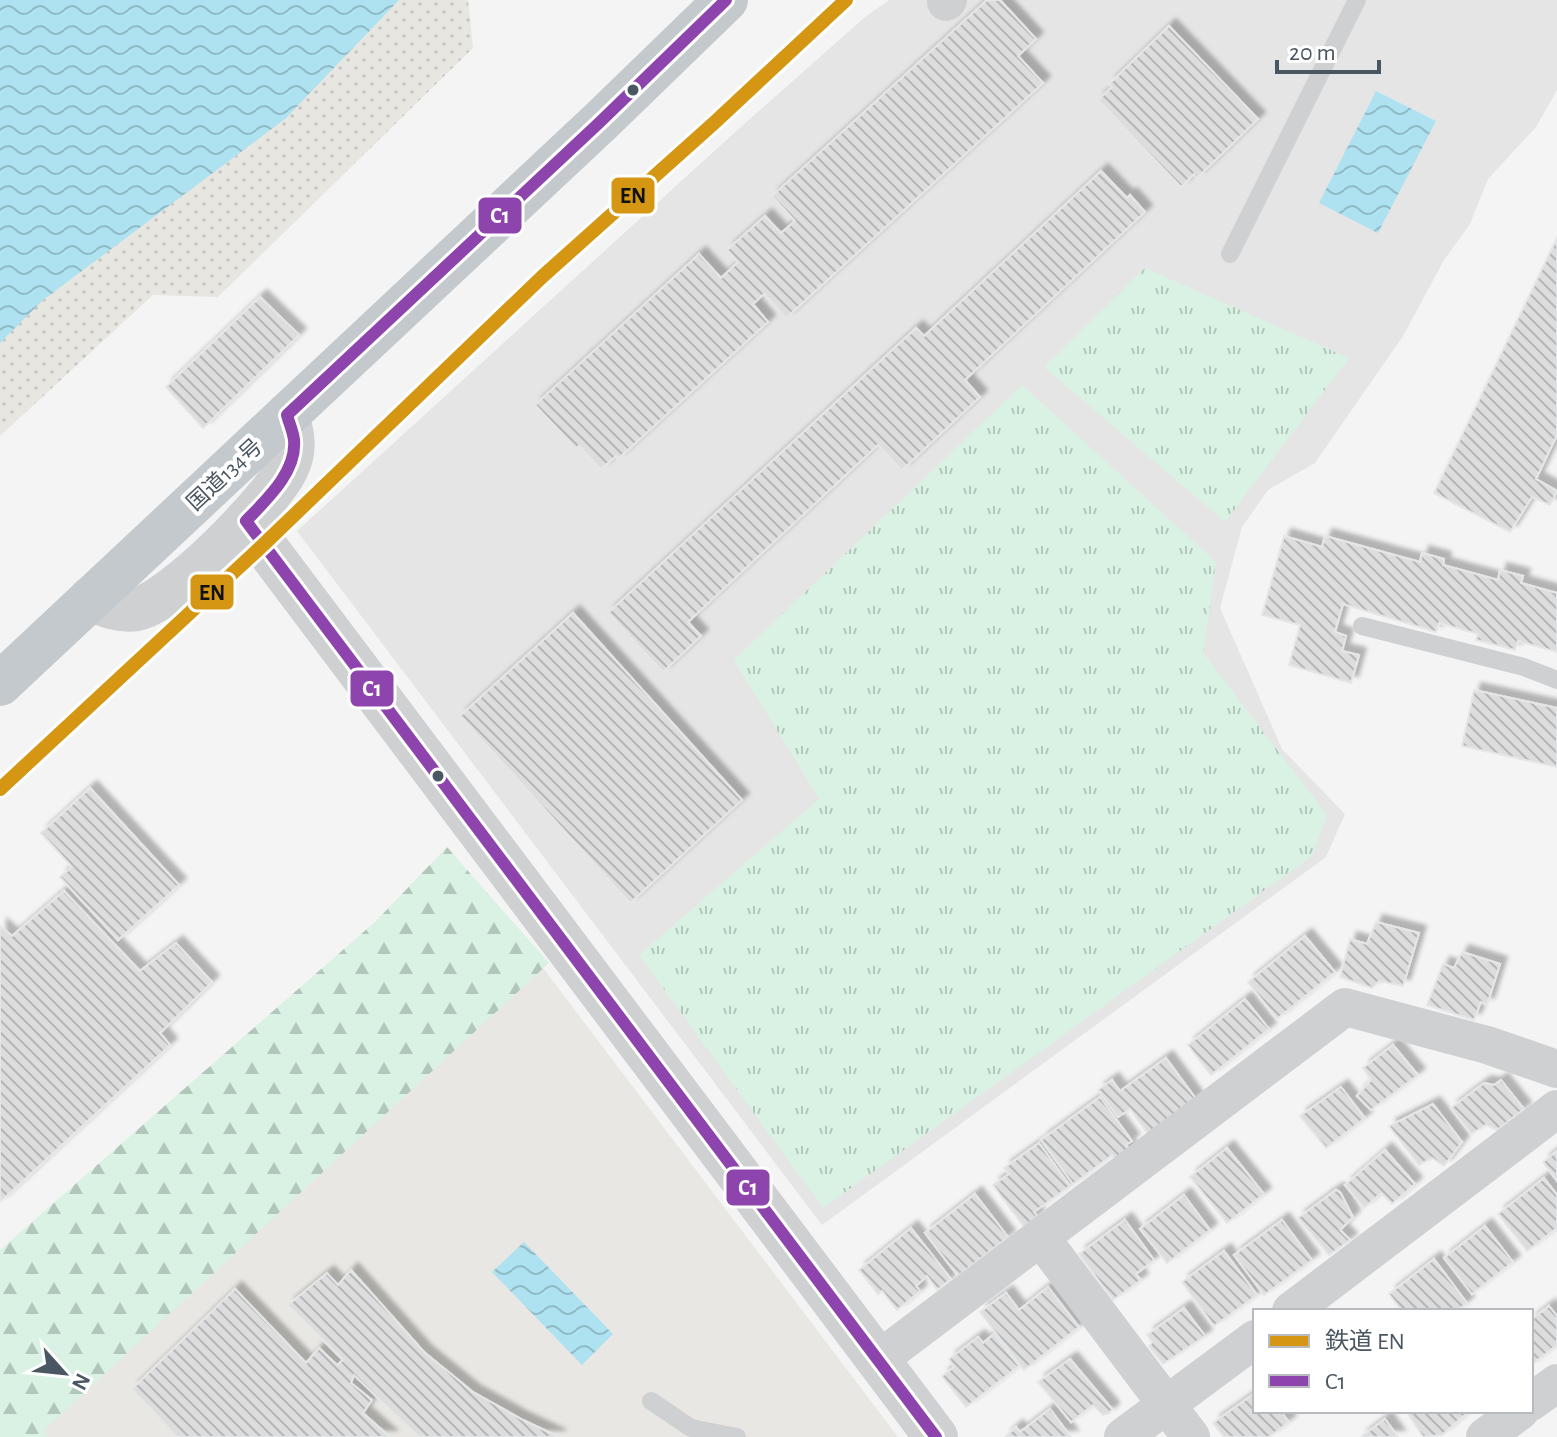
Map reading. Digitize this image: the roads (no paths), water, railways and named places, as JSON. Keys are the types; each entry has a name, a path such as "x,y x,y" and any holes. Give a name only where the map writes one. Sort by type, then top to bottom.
{"highway":[{"name":"国道134号","path":"0,684 726,0"}],"street":[{"path":"90,599 117,609 136,609 169,593 275,490 288,467 295,443 287,415"},
{"path":"246,521 936,1437"},
{"path":"878,1360 1345,1007 1487,1045 1557,1069"},
{"path":"1294,1309 1557,1109"},
{"path":"1041,1238 1191,1437"},
{"path":"1123,1437 1253,1340"},
{"path":"1533,1401 1557,1383"},
{"path":"1485,1437 1517,1413"}],"lane":[{"path":"1230,254 1357,0"},
{"path":"1362,626 1524,667 1557,680"},
{"path":"651,1401 691,1428 737,1437"}],"water":[{"path":"0,0 399,0 285,119 43,300 0,343"},
{"path":"1376,91 1436,121 1378,233 1319,203"},
{"path":"524,1242 613,1334 582,1365 492,1272"}],"rail line":[{"name":"EN","path":"0,789 263,545 543,276 846,0"}]}
